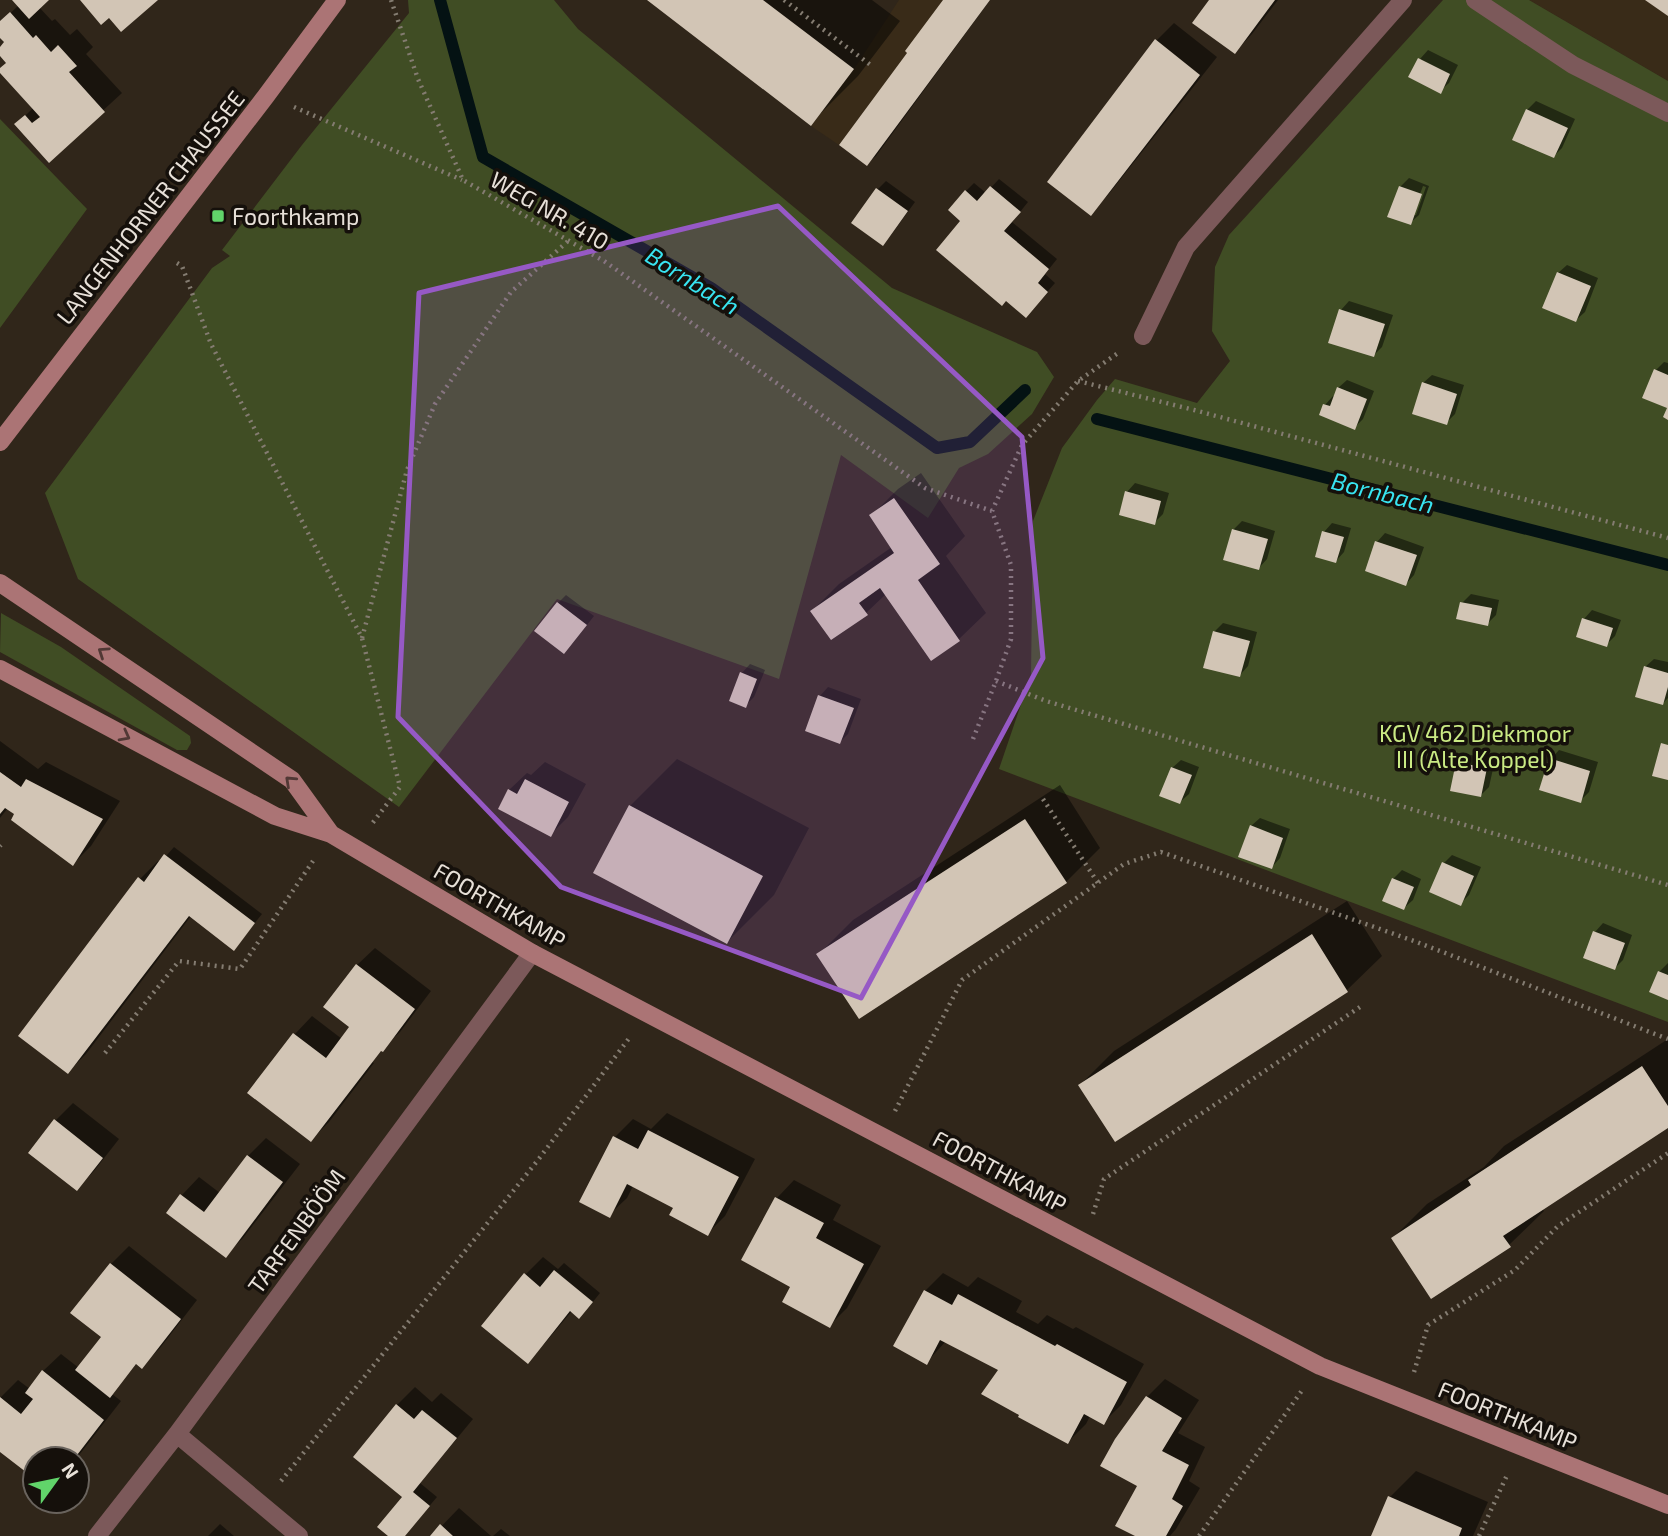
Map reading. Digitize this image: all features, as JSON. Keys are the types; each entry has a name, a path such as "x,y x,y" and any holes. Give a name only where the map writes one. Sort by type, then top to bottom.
{"street":[{"name":"LANGENHORNER CHAUSSEE","path":"0,442 267,96 337,0"},
{"path":"1143,336 1186,247 1403,0"},
{"path":"1475,0 1573,65 1668,114"},
{"name":"FOORTHKAMP","path":"0,583 292,780 331,834"},
{"name":"FOORTHKAMP","path":"0,669 275,816 331,834 532,953 1320,1366 1668,1505"},
{"name":"TARFENBÖÖM","path":"97,1536 177,1434 532,953"},
{"path":"177,1434 299,1536"}],"path":[{"name":"WEG NR. 410","path":"391,0 418,79 463,180 604,261 925,488 992,511"},
{"path":"783,0 872,66"},
{"path":"267,96 463,180"},
{"path":"362,638 407,470 435,404 510,292 568,241"},
{"path":"150,246 182,266 211,344 362,638 400,787 354,848"},
{"path":"973,738 1011,639 1012,565 992,511 1022,445 1078,381 1143,336"},
{"path":"1078,381 1668,538"},
{"path":"996,681 1046,701 1668,885"},
{"path":"1043,799 1098,883"},
{"path":"105,1053 179,961 240,969 331,834"},
{"path":"882,1136 962,980 1124,864 1161,852 1414,942 1668,1039"},
{"path":"1085,1243 1104,1179 1360,1007"},
{"path":"262,1505 538,1160 648,1014"},
{"path":"1405,1400 1428,1325 1514,1270 1558,1226 1668,1153"},
{"path":"1199,1536 1320,1366"},
{"path":"1479,1536 1521,1446"}],"highlighted area":[{"path":"778,206 1022,437 1043,658 861,998 561,887 398,717 419,293"}],"shaded area":[{"path":"899,0 947,0 839,145 811,126 854,69"},
{"path":"1529,0 1668,0 1668,81"}],"green space":[{"path":"408,0 554,0 578,29 892,288 1037,352 1054,377 1032,414 988,454 959,468 928,518 841,455 779,679 557,599 399,807 78,579 45,493 212,268 230,256 222,250 302,145 409,13"},
{"name":"KGV 462 Diekmoor III (Alte Koppel)","path":"1443,0 1529,0 1668,81 1668,1022 999,769 1031,675 1033,521 1062,448 1115,379 1197,403 1230,361 1212,331 1215,267 1229,235"},
{"path":"0,119 87,209 0,328"},
{"path":"1,613 61,647 190,736 191,743 187,750 177,750 0,652"}],"building":[{"path":"12,0 49,0 29,19"},
{"path":"80,0 158,0 121,32 109,18 101,25"},
{"path":"647,0 763,0 854,69 811,126"},
{"path":"943,0 990,0 867,166 839,145"},
{"path":"1209,0 1275,0 1235,54 1192,23"},
{"path":"1645,0 1668,0 1668,16"},
{"path":"10,12 33,38 36,35 51,52 58,45 77,66 69,72 105,112 49,163 14,124 25,115 32,123 40,117 0,73 0,68 6,63 0,56 0,47 4,42 0,38 0,21"},
{"path":"1155,39 1200,75 1091,216 1047,182"},
{"path":"1418,58 1450,74 1441,94 1408,77"},
{"path":"1526,109 1568,128 1554,158 1512,140"},
{"path":"990,186 1021,212 1004,231 1049,269 1038,283 1048,292 1026,318 1006,301 1002,306 936,250 960,221 948,210 965,190 977,201"},
{"path":"1399,186 1422,194 1411,225 1387,217"},
{"path":"876,188 908,211 883,246 851,223"},
{"path":"1557,272 1591,286 1576,322 1542,308"},
{"path":"1339,309 1385,324 1374,357 1328,343"},
{"path":"1654,369 1668,375 1668,420 1663,417 1667,408 1642,398"},
{"path":"1422,382 1457,394 1447,425 1412,414"},
{"path":"1337,387 1367,399 1355,430 1319,415 1323,404 1330,406"},
{"path":"1125,491 1161,501 1155,525 1119,515"},
{"path":"894,498 940,564 918,580 960,641 931,661 880,588 859,603 868,615 831,640 810,611 894,553 869,515"},
{"path":"1232,529 1268,539 1259,570 1223,560"},
{"path":"1322,531 1344,537 1336,563 1315,557"},
{"path":"1375,541 1417,555 1406,586 1365,571"},
{"path":"557,602 587,625 564,654 534,631"},
{"path":"1460,602 1492,608 1488,626 1456,619"},
{"path":"1582,618 1613,628 1607,647 1576,637"},
{"path":"1213,631 1250,641 1240,677 1203,668"},
{"path":"1644,666 1668,673 1668,687 1663,705 1635,697"},
{"path":"740,672 757,679 746,708 729,701"},
{"path":"818,695 854,708 840,744 805,731"},
{"path":"1661,743 1668,745 1668,780 1652,776"},
{"path":"1549,758 1590,771 1581,803 1539,790"},
{"path":"1456,762 1487,768 1481,797 1450,791"},
{"path":"1171,767 1192,775 1180,804 1159,796"},
{"path":"0,772 21,787 26,779 103,819 73,866 11,820 14,814 5,808 0,814"},
{"path":"525,779 569,802 551,837 498,809 508,789 517,794"},
{"path":"629,805 763,876 727,944 593,873"},
{"path":"1025,819 1067,883 859,1019 816,954"},
{"path":"1250,825 1283,838 1272,869 1238,857"},
{"path":"164,854 255,923 234,951 189,916 68,1074 18,1036 138,877 144,882"},
{"path":"1442,862 1474,876 1461,906 1429,892"},
{"path":"1392,878 1414,887 1404,910 1382,901"},
{"path":"1593,931 1625,943 1615,970 1583,958"},
{"path":"1312,934 1348,992 1115,1142 1078,1085"},
{"path":"356,964 415,1009 311,1142 247,1093 293,1033 326,1058 349,1027 323,1007"},
{"path":"1658,971 1668,975 1668,1000 1649,992"},
{"path":"1642,1066 1668,1106 1668,1128 1503,1236 1511,1247 1431,1299 1391,1238 1471,1185 1468,1180"},
{"path":"54,1119 103,1158 77,1191 28,1153"},
{"path":"648,1130 739,1177 708,1236 669,1215 673,1208 627,1184 610,1218 579,1202 613,1136 638,1149"},
{"path":"247,1155 283,1182 226,1258 166,1213 180,1194 204,1212"},
{"path":"775,1197 824,1223 816,1238 864,1264 830,1328 782,1302 790,1287 741,1260"},
{"path":"110,1263 181,1319 142,1369 136,1364 110,1398 75,1370 101,1337 70,1313"},
{"path":"554,1270 593,1302 579,1319 570,1311 528,1364 481,1326 524,1273 540,1287"},
{"path":"924,1290 952,1305 958,1294 1127,1382 1104,1425 1084,1414 1068,1444 981,1394 998,1370 940,1340 927,1365 893,1346"},
{"path":"42,1370 104,1420 85,1445 21,1445 21,1468 0,1452 0,1397 21,1414 33,1399 25,1393"},
{"path":"1146,1396 1182,1418 1162,1451 1189,1465 1172,1499 1183,1506 1166,1536 1135,1536 1115,1526 1137,1486 1100,1466 1115,1439"},
{"path":"396,1404 414,1419 422,1410 457,1438 413,1492 430,1506 405,1536 388,1536 377,1527 402,1497 353,1457"},
{"path":"1388,1496 1462,1528 1459,1536 1371,1536"},
{"path":"440,1524 453,1536 430,1536"}],"waterway":[{"name":"Bornbach","path":"440,0 483,157 711,288 937,448 970,442 1025,390"},
{"name":"Bornbach","path":"1097,419 1668,565"}],"place":[{"name":"Foorthkamp","path":"218,216"}]}
